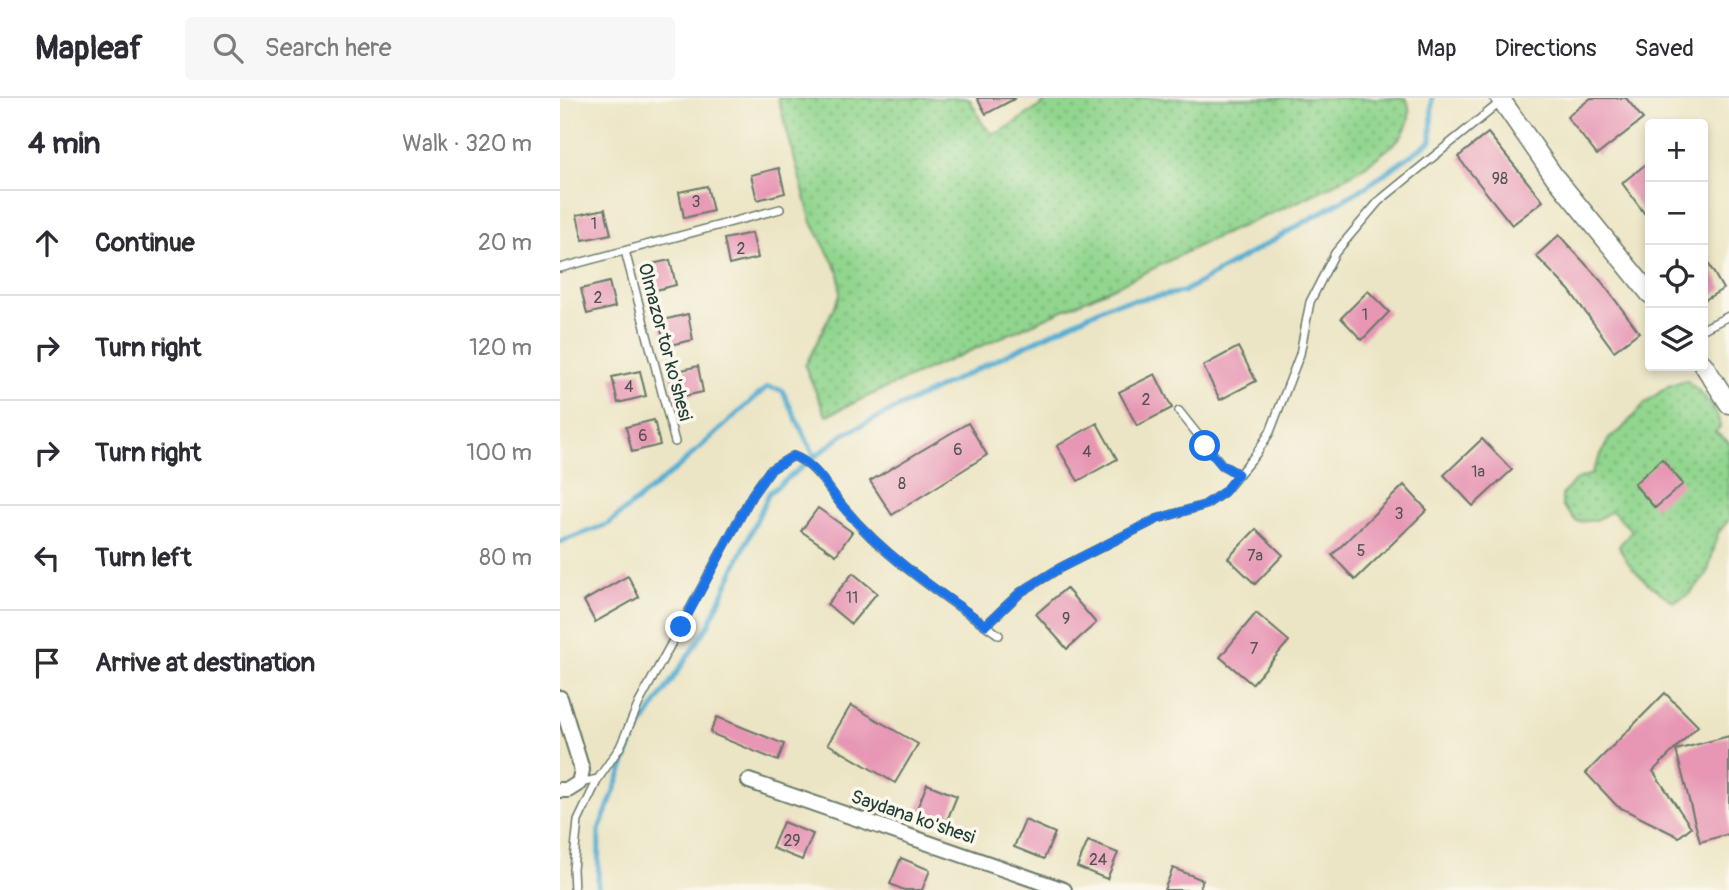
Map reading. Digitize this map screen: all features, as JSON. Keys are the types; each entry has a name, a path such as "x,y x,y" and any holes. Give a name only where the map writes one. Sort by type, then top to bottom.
{"street":[{"path":"1501,99 1554,176 1645,288"},
{"path":"1708,371 1729,404"},
{"path":"560,698 582,770 569,788"},
{"name":"Saydana ko'shesi","path":"749,780 1064,890"}],"lane":[{"path":"986,625 1021,592 1060,568 1157,519 1205,505 1224,492 1256,454 1270,432 1300,354 1310,302 1335,253 1379,201 1501,99"},
{"name":"Olmazor tor ko'shesi","path":"560,268 780,209"},
{"name":"Olmazor tor ko'shesi","path":"625,251 675,442"},
{"path":"1708,326 1729,316"},
{"path":"1179,411 1222,465 1238,474"},
{"path":"574,890 573,869 578,821 598,779 621,747 639,703 752,495 770,470 793,456 814,469 844,509 874,540 999,635"},
{"path":"569,788 598,779"}],"green space":[{"path":"778,98 969,98 982,123 991,133 1000,132 1042,105 1046,98 1406,98 1409,117 1402,135 1393,145 1351,175 1080,303 826,416 805,366 840,295 839,273 812,223"},
{"path":"1686,380 1712,407 1720,427 1715,432 1729,442 1729,520 1718,533 1707,575 1688,595 1674,602 1628,563 1619,546 1632,531 1612,511 1596,520 1577,522 1562,505 1562,495 1575,480 1591,474 1610,437 1621,430 1645,403 1670,385"}],"building":[{"path":"977,98 1016,98 986,114"},
{"path":"1591,98 1626,98 1643,119 1597,155 1567,117"},
{"path":"1488,133 1543,201 1512,225 1458,157"},
{"path":"1645,165 1645,214 1622,183"},
{"path":"779,168 785,193 757,200 751,175"},
{"path":"707,186 713,211 684,218 679,192"},
{"path":"605,209 611,234 583,240 577,215"},
{"path":"752,233 758,258 729,265 724,239"},
{"path":"1559,235 1601,281 1639,332 1614,351 1569,290 1536,256"},
{"path":"670,260 676,285 648,292 642,266"},
{"path":"1708,263 1723,289 1708,298"},
{"path":"609,282 615,307 587,314 581,289"},
{"path":"1368,291 1389,312 1362,340 1341,318"},
{"path":"688,314 693,340 665,346 659,321"},
{"path":"1238,347 1256,381 1220,400 1203,366"},
{"path":"698,366 703,392 675,398 670,373"},
{"path":"640,371 646,396 618,403 612,377"},
{"path":"1155,374 1172,408 1137,426 1119,392"},
{"path":"654,420 660,445 632,452 626,427"},
{"path":"968,423 987,455 892,515 870,481"},
{"path":"1097,423 1117,459 1078,481 1057,446"},
{"path":"1482,439 1512,470 1473,506 1444,475"},
{"path":"1662,459 1683,484 1655,508 1634,484"},
{"path":"1404,485 1427,510 1355,580 1332,555"},
{"path":"818,508 852,532 836,555 801,531"},
{"path":"1256,529 1283,555 1255,584 1228,558"},
{"path":"853,573 877,593 851,624 827,604"},
{"path":"628,576 639,597 595,622 584,601"},
{"path":"1066,588 1096,623 1067,649 1036,614"},
{"path":"1256,613 1289,641 1252,684 1220,657"},
{"path":"1665,693 1698,726 1653,771 1691,827 1679,837 1617,806 1586,773"},
{"path":"851,705 918,744 895,783 828,744"},
{"path":"717,717 784,744 778,761 710,733"},
{"path":"1729,736 1729,834 1700,842 1676,750"},
{"path":"927,784 957,796 946,823 916,811"},
{"path":"1025,820 1055,833 1044,859 1014,847"},
{"path":"783,822 813,834 802,860 772,848"},
{"path":"1088,841 1118,853 1107,879 1077,867"},
{"path":"901,858 930,870 922,890 904,890 890,884"},
{"path":"1173,868 1203,880 1199,890 1164,890"}],"waterway":[{"path":"598,890 599,830 636,734 708,626 769,493 844,434 1111,304 1183,292 1367,186 1431,141 1432,98"},
{"path":"560,542 608,524 676,469 767,387 782,390 815,457"}],"route":[{"path":"681,627 752,495 770,470 793,456 814,469 844,509 874,540 986,625 1021,592 1060,568 1157,519 1205,505 1224,492 1238,474 1222,465 1205,446"}]}
